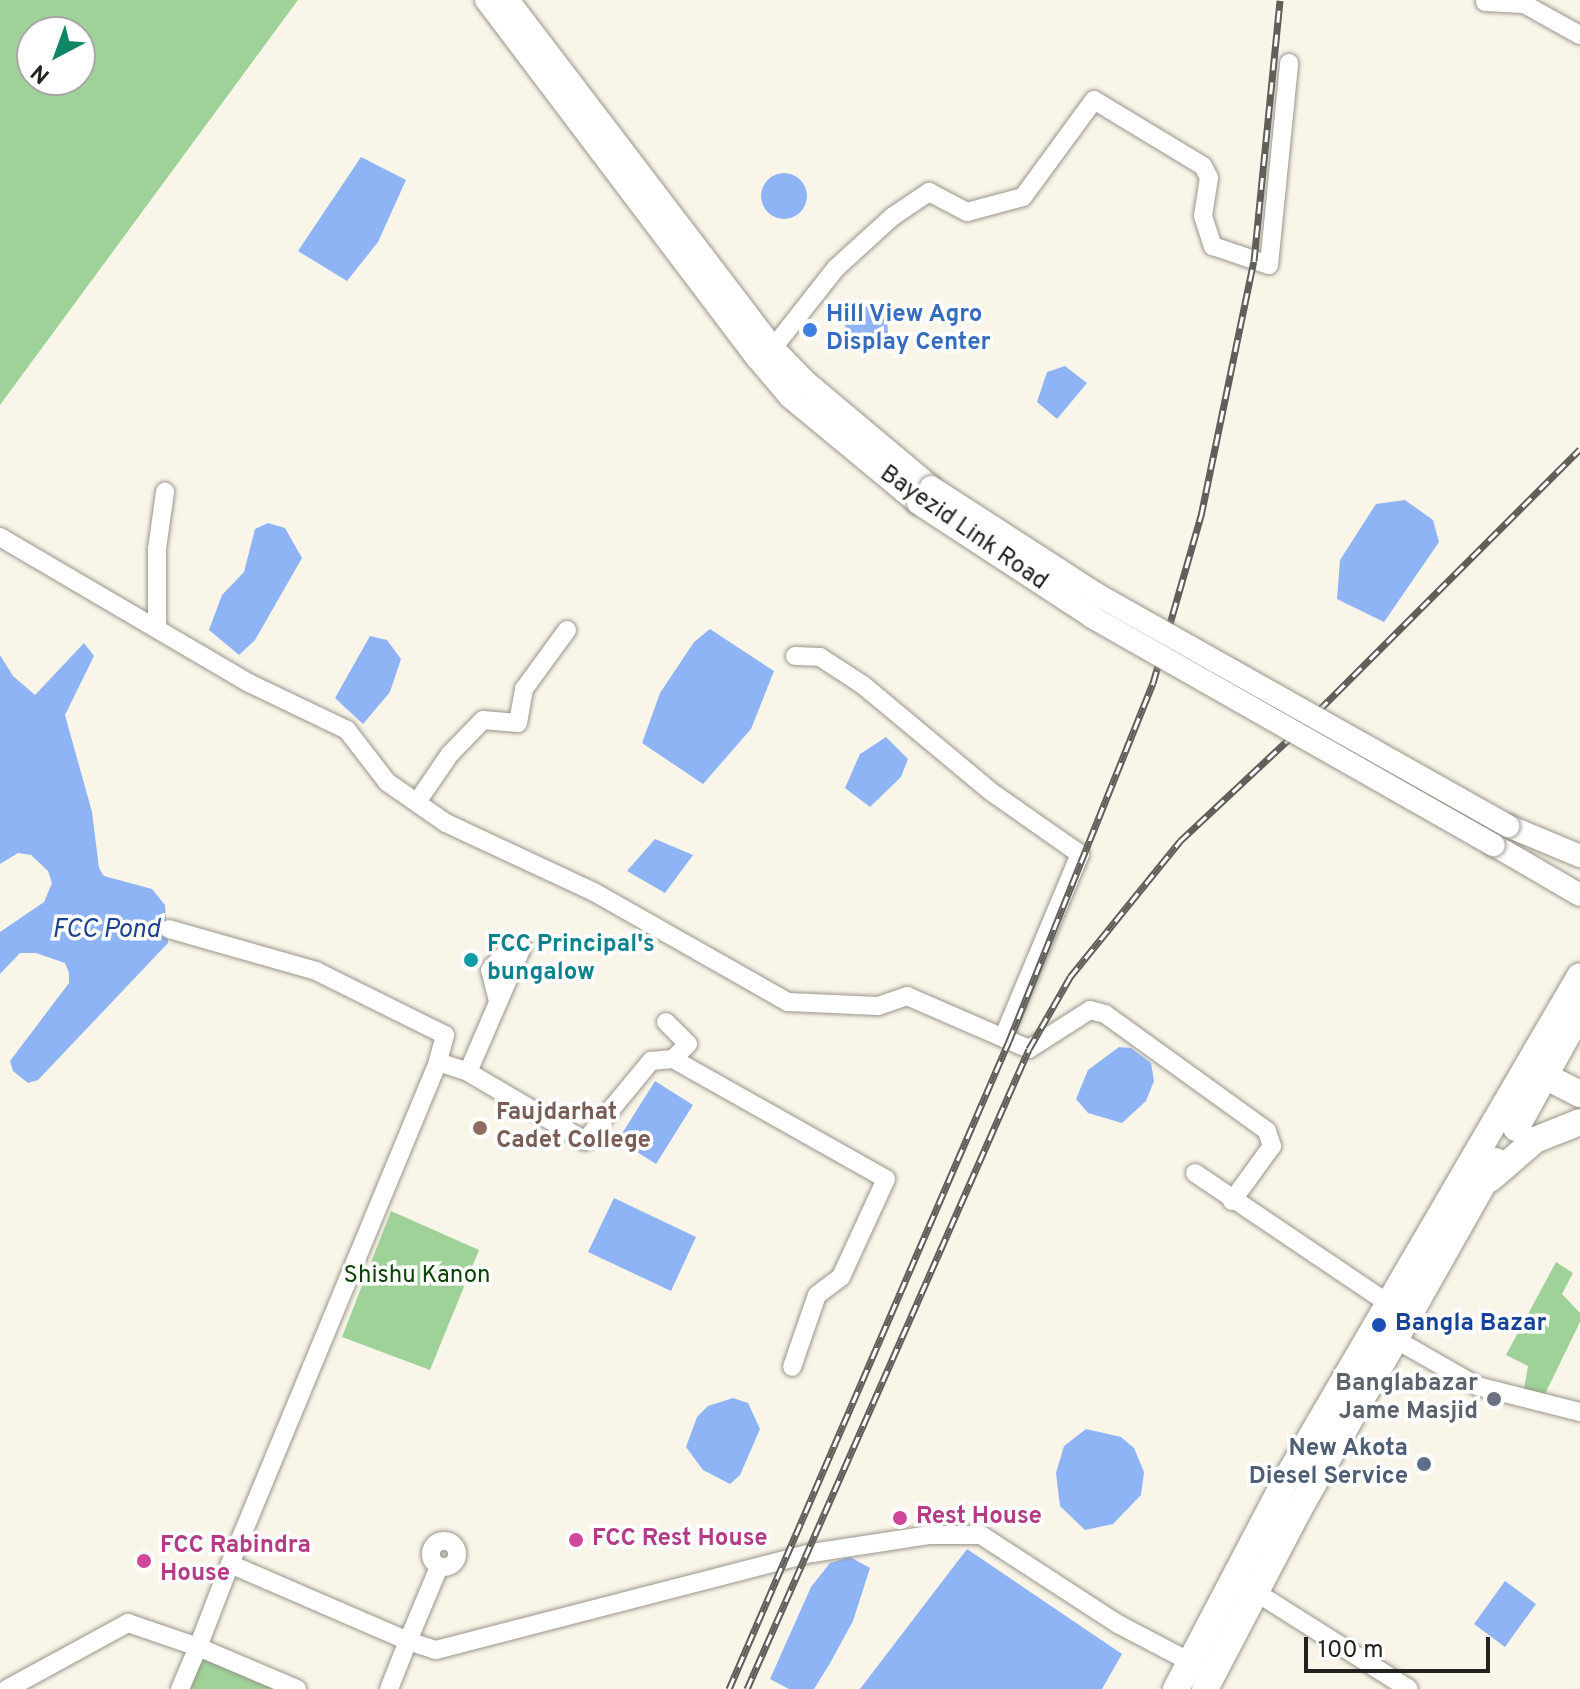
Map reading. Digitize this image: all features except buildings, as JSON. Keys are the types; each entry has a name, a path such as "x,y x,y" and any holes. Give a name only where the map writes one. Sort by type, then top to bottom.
{"highway":[{"path":"1176,1689 1203,1675 1254,1591 1480,1188 1541,1067 1580,976"},
{"path":"1203,1675 1287,1478 1541,1067 1580,1012"},
{"path":"1541,1067 1580,1077"},
{"path":"1541,1067 1580,1094"},
{"path":"1480,1188 1535,1140 1580,1122"}],"main road":[{"name":"Bayezid Link Road","path":"486,0 757,358 790,397 1092,617 1580,895"},
{"name":"Bayezid Link Road","path":"508,0 773,348 924,495 1508,826 1572,855"}],"street":[{"path":"1485,2 1524,4 1580,35"},
{"path":"773,348 836,268 892,217 929,192 967,212 1023,197 1094,100 1203,166 1209,178 1203,216 1213,246 1269,265 1289,63"},
{"path":"157,626 157,549 165,492"},
{"path":"0,537 157,626 249,683 347,730 387,782 446,823 594,892 788,1002 878,1006 907,996 1029,1049 1090,1010 1105,1014 1267,1131 1272,1146 1232,1201"},
{"path":"417,802 483,720 518,723 524,689 567,630"},
{"path":"795,656 820,657 863,685 990,791 1080,854 1003,1038"},
{"path":"169,929 316,971 445,1035 438,1062 180,1689"},
{"path":"468,1072 498,1001"},
{"path":"666,1022 692,1040 673,1059"},
{"path":"438,1062 468,1072 585,1141 651,1061 673,1059 886,1179 841,1277 817,1295 792,1367"},
{"path":"1195,1173 1232,1201 1392,1306"},
{"path":"1395,1339 1477,1386 1580,1412"},
{"path":"230,1564 408,1641 436,1650 812,1553 929,1535 981,1535 1203,1675"},
{"path":"389,1689 439,1567"},
{"path":"1254,1591 1409,1689"},
{"path":"7,1689 128,1623 198,1647 297,1689"}],"green space":[{"path":"0,0 298,0 0,405"},
{"name":"Shishu Kanon","path":"391,1211 479,1250 430,1370 342,1337"},
{"path":"1556,1262 1573,1273 1562,1294 1580,1313 1580,1322 1545,1394 1524,1389 1528,1366 1506,1355"},
{"path":"203,1655 280,1689 190,1689"}],"water":[{"path":"361,157 406,180 378,242 347,281 298,251"},
{"path":"784,173 800,180 807,196 800,212 784,219 768,212 761,196 768,180"},
{"path":"868,305 887,318 888,333 873,348 858,352 843,342 846,322"},
{"path":"1065,366 1087,383 1057,419 1037,402 1047,372"},
{"path":"1405,500 1433,520 1439,542 1384,622 1337,599 1340,560 1376,504"},
{"path":"268,523 285,528 302,558 255,640 239,655 209,630 222,595 244,572 255,529"},
{"path":"710,629 774,671 751,729 703,784 642,743 660,693 694,642"},
{"path":"370,636 387,640 401,659 390,692 363,724 335,698"},
{"name":"FCC Pond","path":"84,643 94,656 65,715 92,812 99,868 104,876 152,889 165,905 168,943 38,1080 28,1083 13,1071 10,1061 69,983 69,973 65,963 36,953 20,953 0,974 0,932 44,902 52,883 48,871 31,855 18,853 0,864 0,655 13,676 35,695"},
{"path":"886,737 908,759 901,777 870,807 845,788 860,754"},
{"path":"655,839 693,855 665,893 627,871"},
{"path":"1119,1047 1131,1048 1151,1063 1154,1081 1146,1101 1122,1123 1088,1113 1076,1099 1088,1070"},
{"path":"655,1081 693,1105 656,1164 618,1140"},
{"path":"614,1198 696,1237 671,1291 588,1252"},
{"path":"733,1398 748,1403 760,1429 740,1475 730,1484 703,1470 686,1447 697,1417 708,1406"},
{"path":"1086,1429 1121,1437 1134,1448 1144,1472 1141,1495 1113,1524 1085,1530 1060,1506 1056,1473 1064,1446"},
{"path":"967,1549 1122,1654 1102,1689 860,1689"},
{"path":"850,1557 870,1568 853,1621 814,1689 789,1689 770,1679 811,1587 830,1563"},
{"path":"1505,1581 1536,1604 1505,1647 1474,1624"}],"railway":[{"path":"729,1689 1009,1041 1153,683 1201,516 1254,261 1280,0"},
{"path":"747,1689 1029,1049 1070,977 1180,841 1302,727 1580,449"}],"place":[{"name":"Hill View Agro Display Center","path":"810,330"},
{"name":"FCC Principal's bungalow","path":"471,960"},
{"name":"Faujdarhat Cadet College","path":"480,1128"},
{"name":"Bangla Bazar","path":"1379,1325"},
{"name":"Banglabazar Jame Masjid","path":"1494,1399"},
{"name":"New Akota Diesel Service","path":"1424,1464"},
{"name":"Rest House","path":"900,1518"},
{"name":"FCC Rest House","path":"576,1540"},
{"name":"FCC Rabindra House","path":"144,1561"}]}
